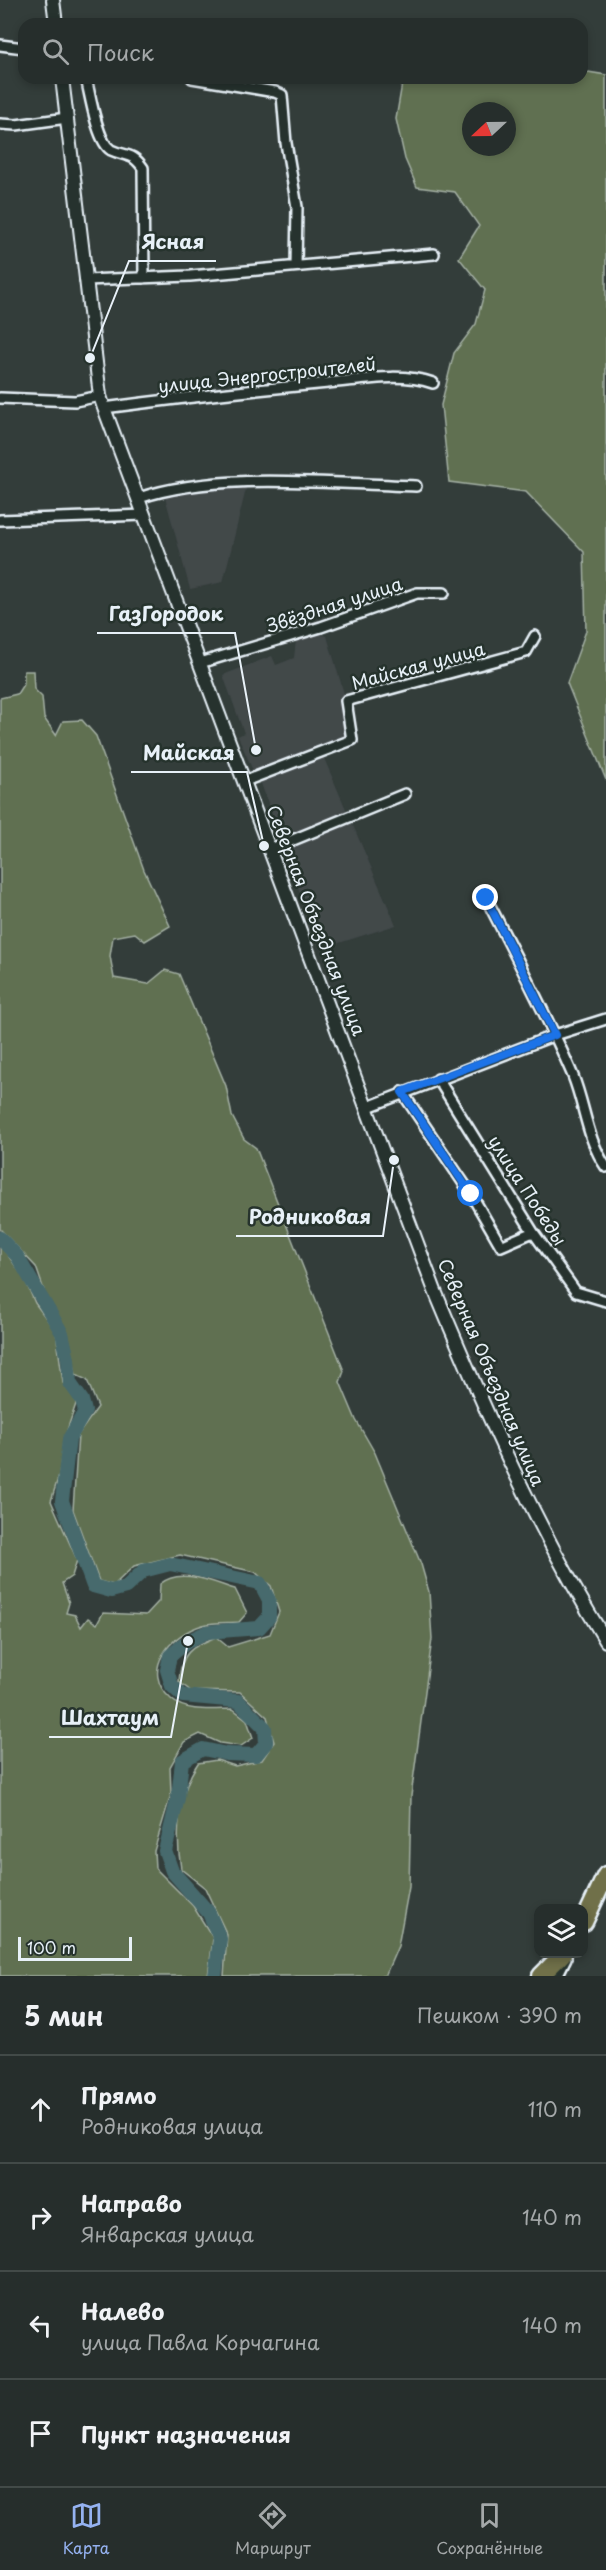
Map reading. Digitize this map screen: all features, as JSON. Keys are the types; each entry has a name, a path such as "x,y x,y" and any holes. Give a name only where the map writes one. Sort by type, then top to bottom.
{"highway":[{"path":"588,1913 606,1875"},
{"path":"541,1976 558,1958"}],"street":[{"path":"53,0 55,18"},
{"path":"0,45 18,47"},
{"name":"Северная Объездная улица","path":"63,84 85,280 102,402 368,1107 435,1291 485,1411 549,1543 606,1641"},
{"path":"87,84 101,139 109,149 136,157 143,168 144,278"},
{"path":"228,84 282,95 286,143 297,207 296,266"},
{"path":"0,124 16,125 67,118"},
{"path":"85,280 144,278 434,254"},
{"name":"улица Энергостроителей","path":"0,398 102,402 385,378 416,378 433,383"},
{"path":"139,498 164,489 242,482 416,486"},
{"path":"0,520 145,515"},
{"name":"Звёздная улица","path":"200,663 321,627 417,594 444,593"},
{"name":"Майская улица","path":"244,781 352,740 346,701 526,652 535,636"},
{"path":"271,849 405,794"},
{"path":"486,898 555,1035 581,1095 595,1151 606,1167"},
{"path":"368,1107 555,1035 606,1019"},
{"name":"улица Победы","path":"438,1079 534,1232 576,1293 606,1301"},
{"path":"402,1092 471,1194 501,1246 534,1232"},
{"path":"557,1976 566,1958"}],"shaded area":[{"path":"247,485 223,582 190,589 164,493"},
{"path":"318,633 327,636 358,741 323,756 396,925 320,949 257,772 254,773 238,736 244,733 223,675 272,656 276,665 294,658 296,640"}],"green space":[{"path":"588,72 606,75 606,780 567,683 586,631 584,552 526,492 449,482 441,405 454,353 476,324 485,290 459,258 479,226 455,192 417,187 405,159 396,119 402,84 588,84"},
{"path":"24,671 33,671 34,689 42,697 44,718 56,735 63,721 82,720 96,736 144,870 170,926 145,941 135,933 113,937 110,956 114,978 148,984 165,970 179,974 226,1086 232,1116 244,1139 256,1148 344,1371 340,1382 356,1420 375,1453 421,1564 429,1592 432,1639 411,1796 409,1887 398,1946 385,1976 224,1976 227,1935 205,1888 181,1869 178,1828 182,1800 198,1763 217,1760 235,1766 262,1760 274,1742 267,1717 240,1692 191,1691 179,1682 180,1672 188,1652 216,1637 228,1647 270,1634 279,1612 271,1586 255,1572 180,1555 134,1566 114,1585 99,1581 73,1510 78,1435 98,1407 87,1380 76,1375 70,1344 45,1293 36,1267 0,1229 0,698 17,694 24,683"},
{"path":"0,1244 24,1278 35,1303 56,1332 63,1383 77,1401 63,1442 59,1475 51,1501 77,1560 72,1576 62,1583 69,1603 66,1613 75,1615 81,1627 88,1618 97,1624 103,1613 146,1615 159,1601 160,1584 168,1579 186,1576 235,1589 247,1613 239,1622 207,1624 180,1636 170,1645 158,1666 158,1677 162,1688 171,1699 192,1708 233,1709 247,1720 253,1738 241,1746 220,1743 200,1734 184,1742 170,1767 171,1794 154,1851 155,1868 193,1906 213,1938 208,1976 0,1976"}],"waterway":[{"path":"0,1238 17,1256 62,1333 68,1359 70,1383 82,1400 85,1411 69,1439 62,1501 93,1586 111,1591 126,1587 143,1571 170,1564 260,1583 269,1600 269,1617 259,1628 207,1632 188,1641 170,1656 167,1670 172,1686 183,1696 238,1701 265,1728 266,1743 256,1755 227,1754 203,1749 182,1761 178,1798 165,1851 172,1871 209,1913 220,1939 215,1976"}],"place":[{"name":"Ясная","path":"90,358"},
{"name":"ГазГородок","path":"256,750"},
{"name":"Майская","path":"264,846"},
{"name":"Родниковая","path":"394,1160"},
{"name":"Шахтаум","path":"188,1641"}],"route":[{"path":"471,1194 402,1092 555,1035 486,898"}]}
